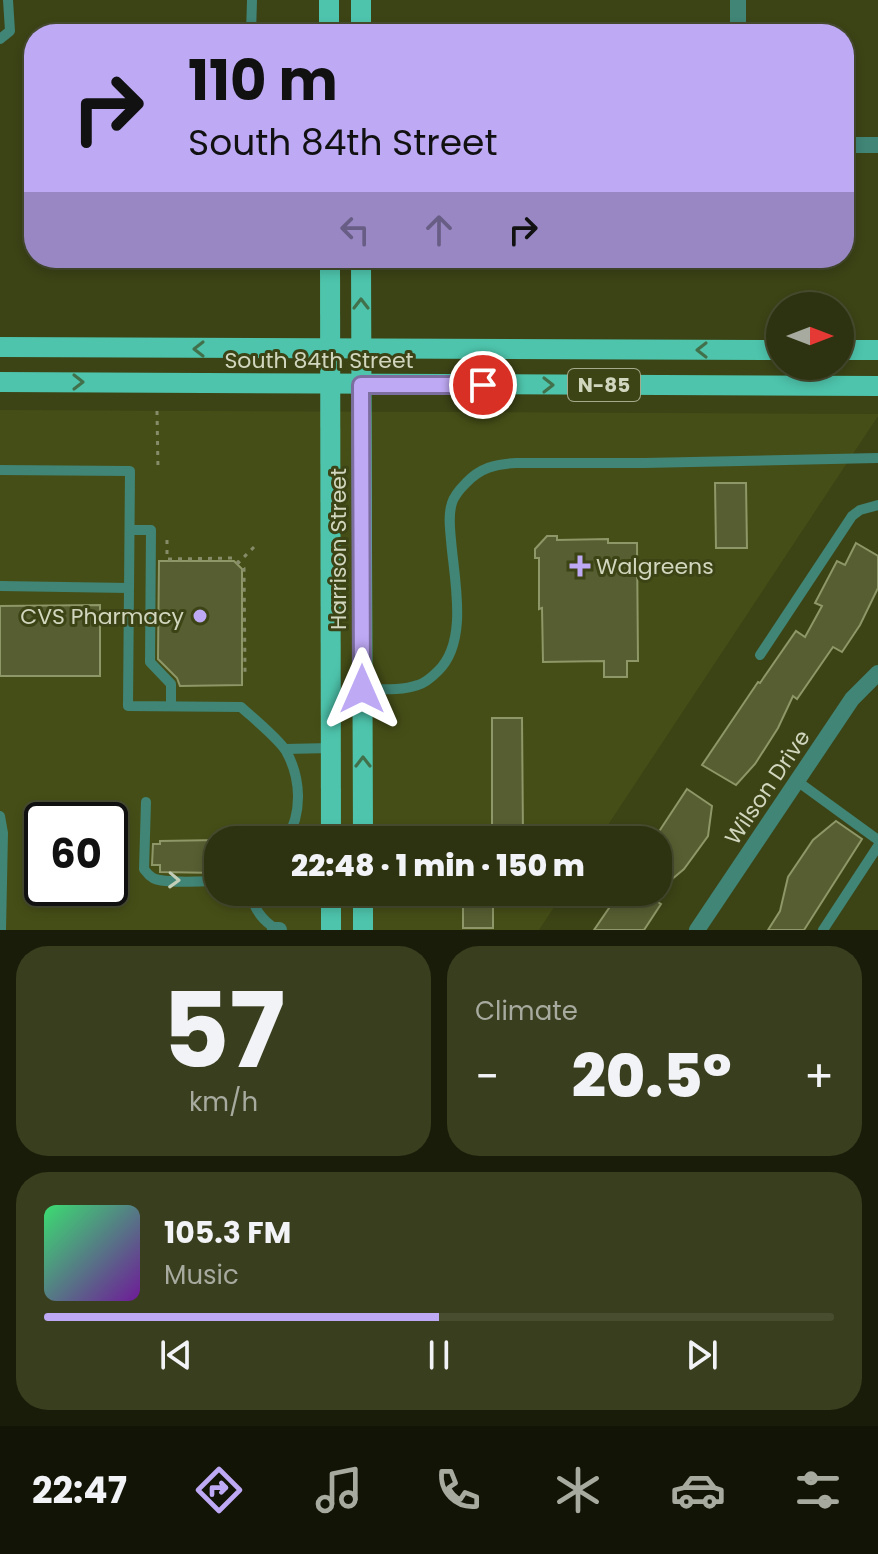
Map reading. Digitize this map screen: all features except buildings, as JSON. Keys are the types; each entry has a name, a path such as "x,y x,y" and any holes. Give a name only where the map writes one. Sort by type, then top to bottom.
{"main road":[{"path":"329,0 329,24"},
{"path":"361,0 361,24"},
{"name":"Harrison Street","path":"330,268 331,826"},
{"name":"Harrison Street","path":"361,268 363,826"},
{"name":"South 84th Street","path":"0,347 766,350"},
{"path":"854,350 878,350"},
{"name":"South 84th Street","path":"0,382 878,386"},
{"path":"331,906 331,930"},
{"path":"363,906 363,930"}],"street":[{"path":"738,0 738,24"},
{"path":"854,145 878,145"},
{"name":"Wilson Drive","path":"697,930 852,699 878,673"}],"lane":[{"path":"0,39 10,31 8,0"},
{"path":"251,24 252,0"},
{"path":"362,689 419,685 448,660 456,638 457,615 449,522 452,502 463,486 481,470 503,463 878,458"},
{"path":"0,470 130,471 128,706 241,707 285,749 299,790 292,826"},
{"path":"760,655 852,516 860,510 878,505"},
{"path":"130,530 151,530 150,662 171,684 171,706"},
{"path":"0,586 129,588"},
{"path":"285,749 331,748"},
{"path":"797,781 878,840"},
{"path":"146,802 144,869 152,878 161,880 204,881"},
{"path":"0,816 3,833 1,927"},
{"path":"823,930 878,846"},
{"path":"253,906 276,930"}],"path":[{"path":"157,411 158,469"},
{"path":"167,540 167,559 234,558 244,568 245,672"},
{"path":"238,564 254,547"}],"shaded area":[{"path":"0,410 878,414 607,826 204,826 204,906 555,906 539,930 0,930"}],"place":[{"name":"Walgreens","path":"580,566"},
{"name":"CVS Pharmacy","path":"200,616"}],"route":[{"path":"362,689 361,385 483,385"}]}
